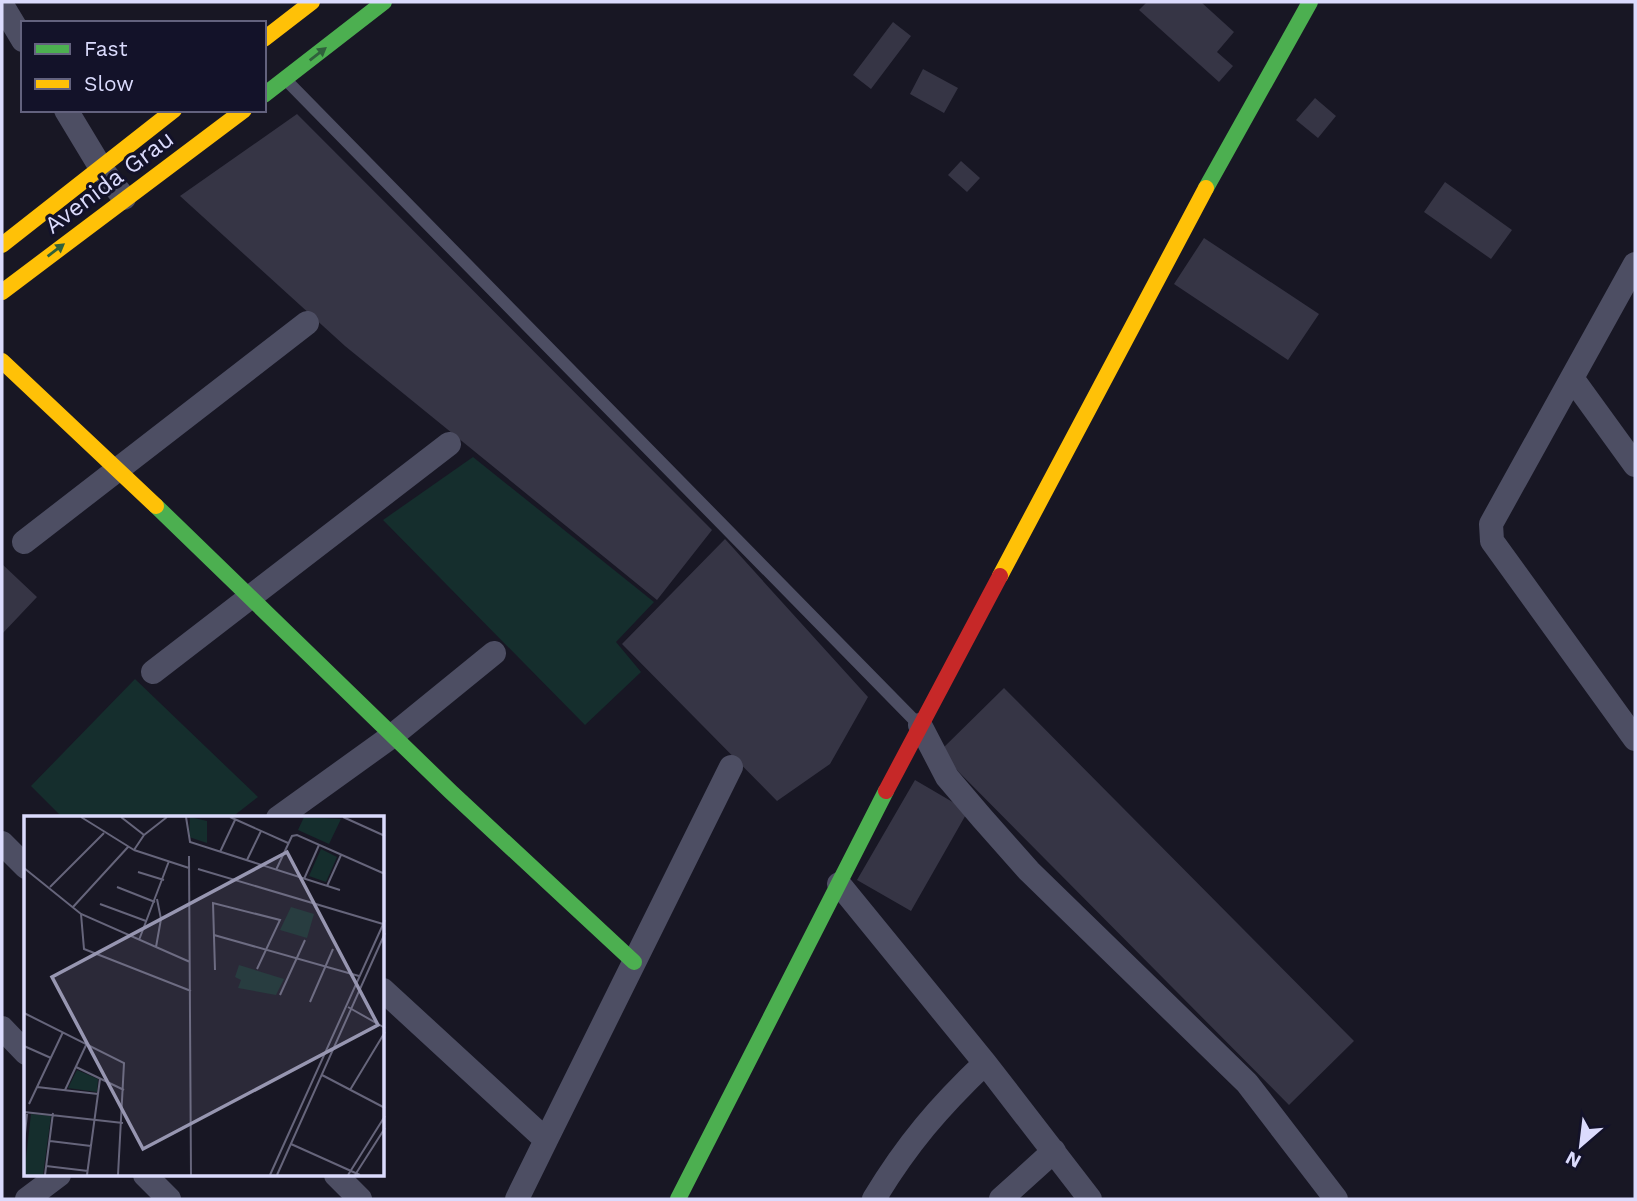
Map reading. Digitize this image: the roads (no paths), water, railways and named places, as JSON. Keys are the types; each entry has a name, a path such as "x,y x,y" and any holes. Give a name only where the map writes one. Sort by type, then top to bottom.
{"street":[{"path":"266,37 312,2"},
{"path":"266,94 384,2"},
{"path":"678,1199 919,725 1251,104 1310,2"},
{"path":"2,5 21,37"},
{"path":"67,112 101,168 124,198"},
{"name":"Avenida Grau","path":"2,245 171,112"},
{"name":"Avenida Grau","path":"2,292 241,112"},
{"path":"1635,264 1491,524 1492,541 1635,739"},
{"path":"24,542 307,323"},
{"path":"2,361 253,596 392,736 634,962"},
{"path":"1572,378 1635,465"},
{"path":"153,672 449,444"},
{"path":"281,816 392,736 494,653"},
{"path":"919,725 947,777 982,818 1029,871 1247,1083 1336,1199"},
{"path":"517,1199 731,767"},
{"path":"2,843 24,865"},
{"path":"839,884 985,1063 1090,1199"},
{"path":"385,992 545,1140"},
{"path":"2,1028 24,1051"},
{"path":"874,1199 903,1152 946,1101 985,1063"},
{"path":"1001,1199 1054,1151"},
{"path":"27,1199 58,1176"},
{"path":"146,1176 169,1199"},
{"path":"337,1176 360,1199"}],"lane":[{"path":"285,80 919,725"}]}
